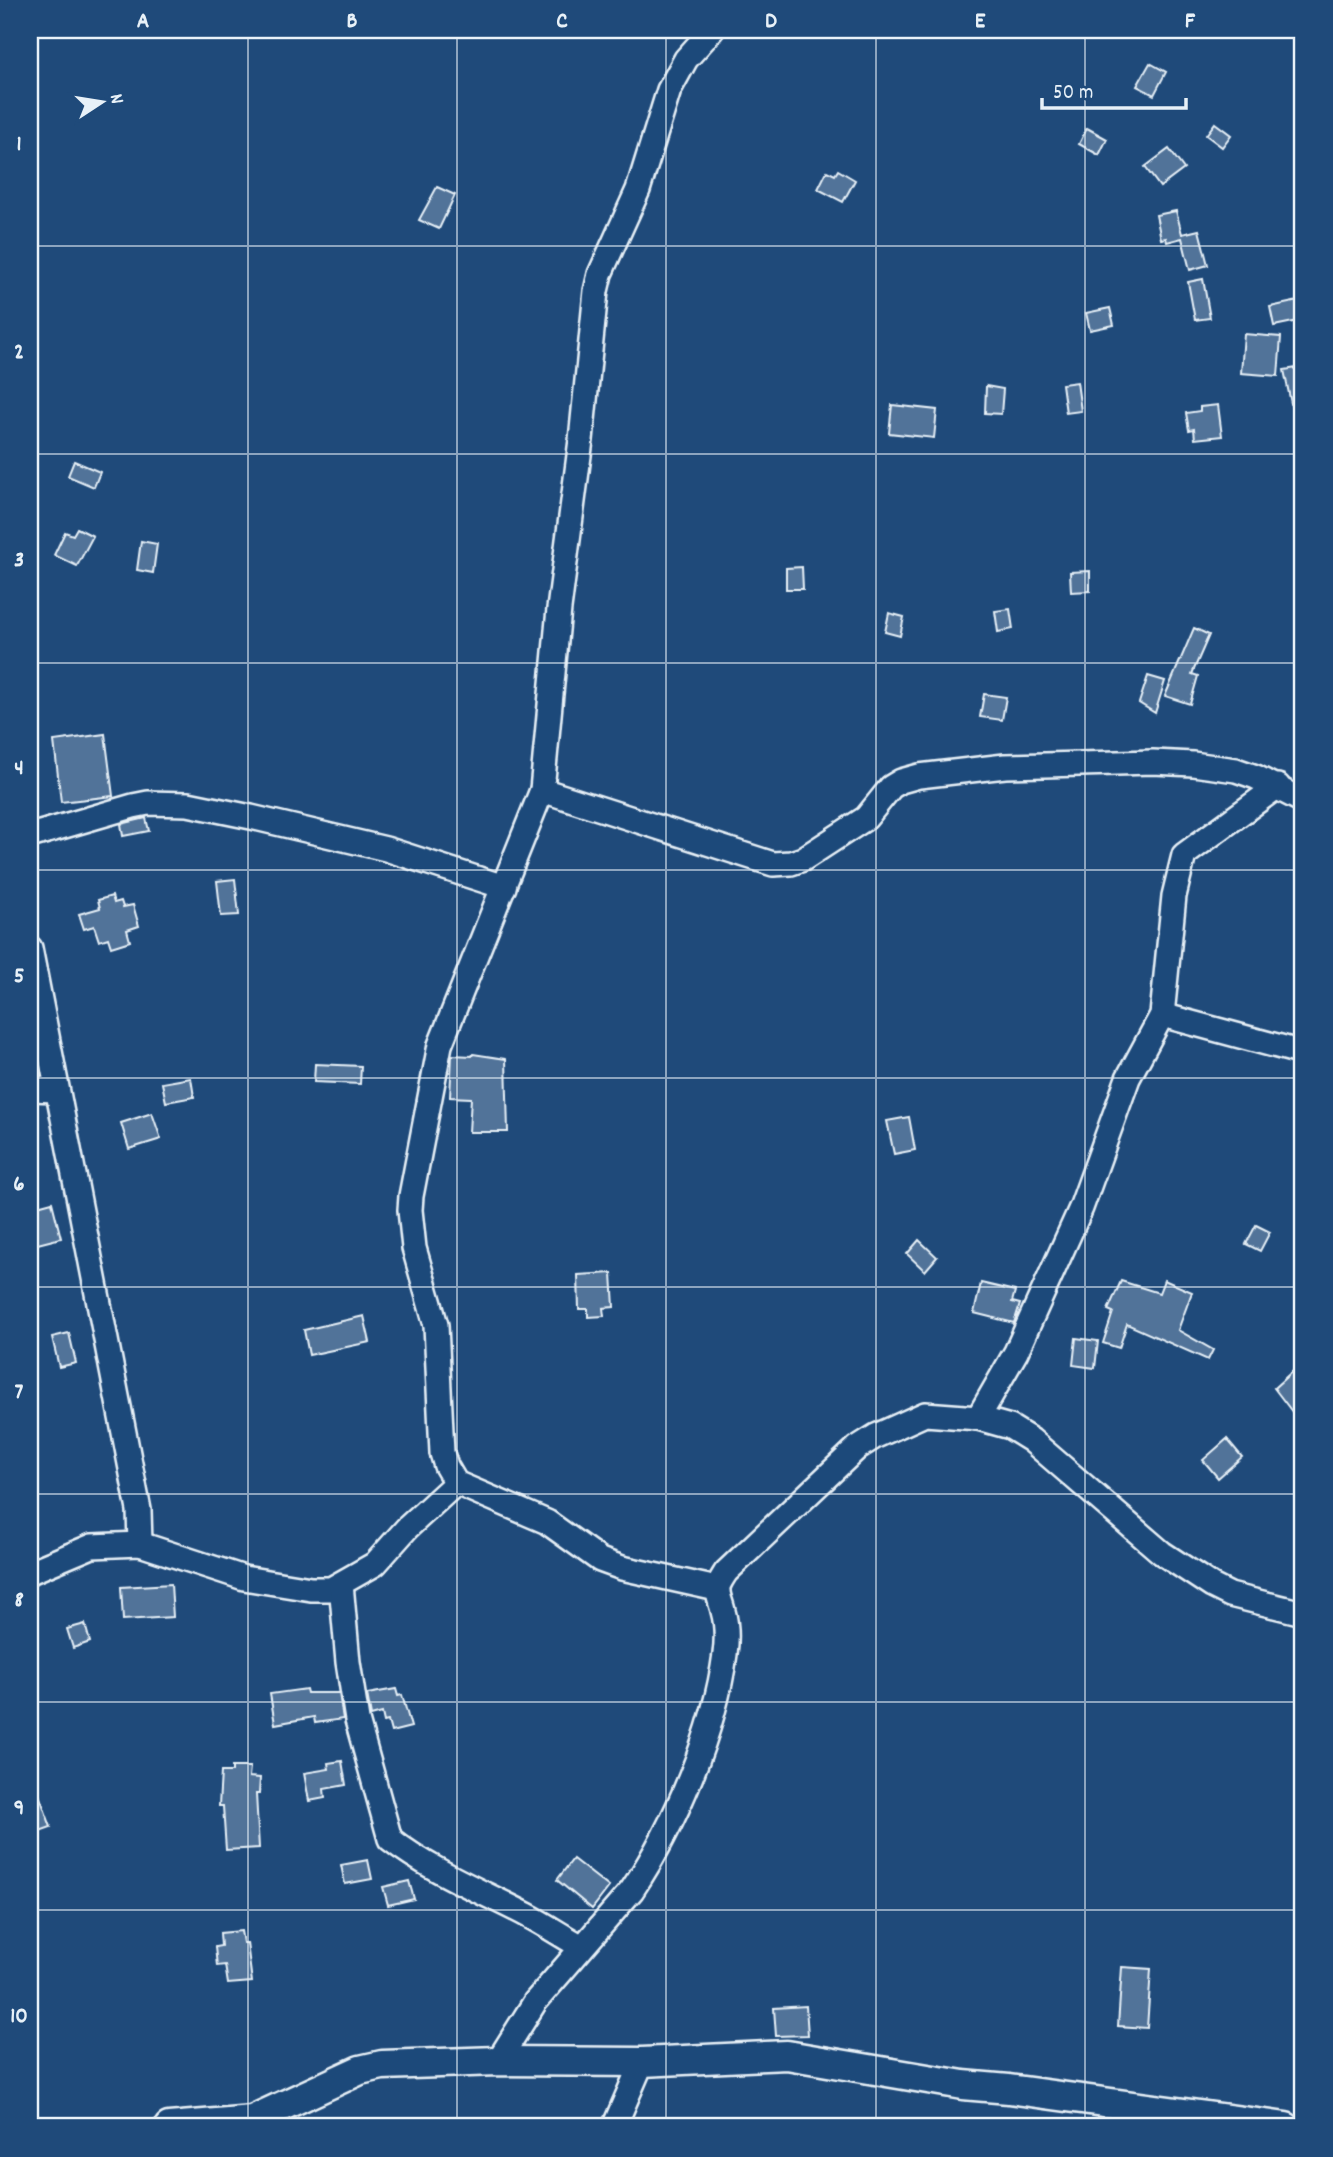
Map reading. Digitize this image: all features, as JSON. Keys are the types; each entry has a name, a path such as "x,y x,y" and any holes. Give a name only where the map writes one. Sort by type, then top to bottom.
{"main road":[{"path":"169,2127 254,2124 360,2070 382,2064 498,2061 642,2062 787,2055 963,2085 1286,2127"}],"street":[{"path":"712,30 686,59 669,90 638,190 600,274 559,609 542,790 440,1045 410,1210 414,1248 436,1325 442,1453 456,1483 547,1522 600,1560 622,1568 717,1589"},
{"path":"542,790 773,864 803,859 866,818 891,787 919,776 1004,766 1153,762 1193,764 1236,770 1278,786 1303,801"},
{"path":"978,1418 1016,1352 1081,1208 1128,1078 1162,1015 1174,896 1184,855 1278,786"},
{"path":"30,836 141,805 188,804 386,849 503,887"},
{"path":"30,948 139,1510 140,1544"},
{"path":"1162,1015 1303,1054"},
{"path":"30,1089 56,1090"},
{"path":"498,2061 535,2003 644,1873 698,1758 713,1711 725,1655 725,1625 717,1589 733,1563 858,1448 876,1436 925,1414 978,1418 1010,1427 1031,1440 1162,1553 1212,1586 1230,1595 1303,1613"},
{"path":"30,1572 92,1546 140,1544 244,1578 331,1589 375,1564 407,1528 456,1483"},
{"path":"341,1584 348,1662 357,1720 390,1839 471,1888 529,1916 582,1947"},
{"path":"614,2127 642,2062"}],"building":[{"path":"1150,63 1166,72 1154,95 1137,86"},
{"path":"1215,123 1231,135 1222,147 1206,135"},
{"path":"1087,128 1107,139 1099,155 1079,144"},
{"path":"1169,149 1184,169 1160,187 1145,167"},
{"path":"838,170 855,180 843,202 818,189 827,171 835,175"},
{"path":"437,187 455,195 439,229 419,220"},
{"path":"1176,211 1182,234 1199,230 1208,265 1190,270 1182,238 1167,242 1166,238 1161,239 1156,215"},
{"path":"1203,279 1210,318 1195,320 1188,282"},
{"path":"1303,300 1303,320 1274,326 1270,307"},
{"path":"1110,308 1114,325 1090,330 1086,313"},
{"path":"1244,334 1281,337 1278,376 1241,373"},
{"path":"1303,367 1303,427 1296,427 1284,370"},
{"path":"1077,382 1081,411 1066,413 1062,384"},
{"path":"986,386 1003,389 1001,414 985,413"},
{"path":"892,405 937,410 934,438 889,433"},
{"path":"1218,405 1222,436 1195,439 1194,429 1189,430 1186,413 1200,411 1200,407"},
{"path":"74,461 100,472 94,487 68,476"},
{"path":"77,528 93,536 77,566 54,555 65,532 73,535"},
{"path":"141,541 157,544 153,573 137,570"},
{"path":"802,567 803,589 786,589 786,568"},
{"path":"1090,571 1090,591 1071,592 1070,572"},
{"path":"1010,609 1013,629 998,632 995,611"},
{"path":"889,613 904,617 900,636 885,632"},
{"path":"1194,628 1209,635 1192,674 1198,676 1190,704 1165,696"},
{"path":"1148,676 1165,681 1155,713 1139,703"},
{"path":"984,694 1006,697 1002,720 980,717"},
{"path":"105,734 113,796 61,802 54,741"},
{"path":"146,818 149,831 123,836 121,824"},
{"path":"235,879 239,915 221,916 217,881"},
{"path":"112,896 114,903 121,901 123,907 133,905 139,926 127,930 130,941 111,947 108,938 99,941 94,926 84,929 79,914 100,908 98,900"},
{"path":"473,1054 506,1059 508,1132 469,1132 471,1098 450,1097 452,1055"},
{"path":"315,1064 361,1066 360,1084 314,1082"},
{"path":"191,1078 194,1097 166,1102 162,1083"},
{"path":"152,1113 161,1139 129,1149 121,1123"},
{"path":"909,1117 915,1150 894,1154 887,1121"},
{"path":"52,1202 61,1238 30,1246 30,1208"},
{"path":"1256,1225 1270,1232 1260,1251 1246,1244"},
{"path":"919,1240 937,1257 925,1271 907,1254"},
{"path":"612,1273 614,1307 603,1308 604,1316 588,1317 588,1309 579,1309 578,1275"},
{"path":"1164,1280 1192,1292 1178,1330 1213,1350 1208,1360 1127,1324 1119,1348 1103,1343 1113,1312 1108,1310 1121,1281 1159,1293"},
{"path":"981,1283 1015,1291 1012,1302 1020,1304 1014,1323 974,1313"},
{"path":"364,1316 370,1342 309,1355 304,1330"},
{"path":"69,1333 76,1363 59,1367 52,1337"},
{"path":"1076,1338 1098,1341 1095,1368 1073,1365"},
{"path":"1295,1369 1303,1377 1303,1402 1293,1413 1274,1388"},
{"path":"1227,1439 1242,1457 1218,1478 1203,1460"},
{"path":"171,1584 173,1617 123,1620 121,1587"},
{"path":"85,1624 90,1642 73,1648 67,1629"},
{"path":"306,1689 307,1693 339,1693 343,1719 315,1723 314,1717 275,1724 270,1694"},
{"path":"396,1689 398,1696 402,1695 411,1727 391,1732 382,1713 371,1716 367,1694"},
{"path":"342,1761 346,1785 324,1789 325,1798 309,1801 304,1773 329,1769 328,1763"},
{"path":"232,1767 250,1767 249,1777 260,1778 259,1794 256,1794 259,1848 226,1850 223,1806 219,1806 221,1772 232,1772"},
{"path":"31,1773 51,1827 34,1833 30,1822"},
{"path":"573,1859 609,1887 592,1909 557,1880"},
{"path":"368,1860 372,1879 345,1884 341,1865"},
{"path":"409,1881 414,1899 388,1905 383,1887"},
{"path":"241,1931 243,1943 247,1943 252,1982 228,1984 225,1965 217,1966 215,1947 221,1946 220,1933"},
{"path":"1122,1967 1151,1969 1147,2028 1118,2026"},
{"path":"806,2006 808,2035 776,2036 774,2008"}]}
